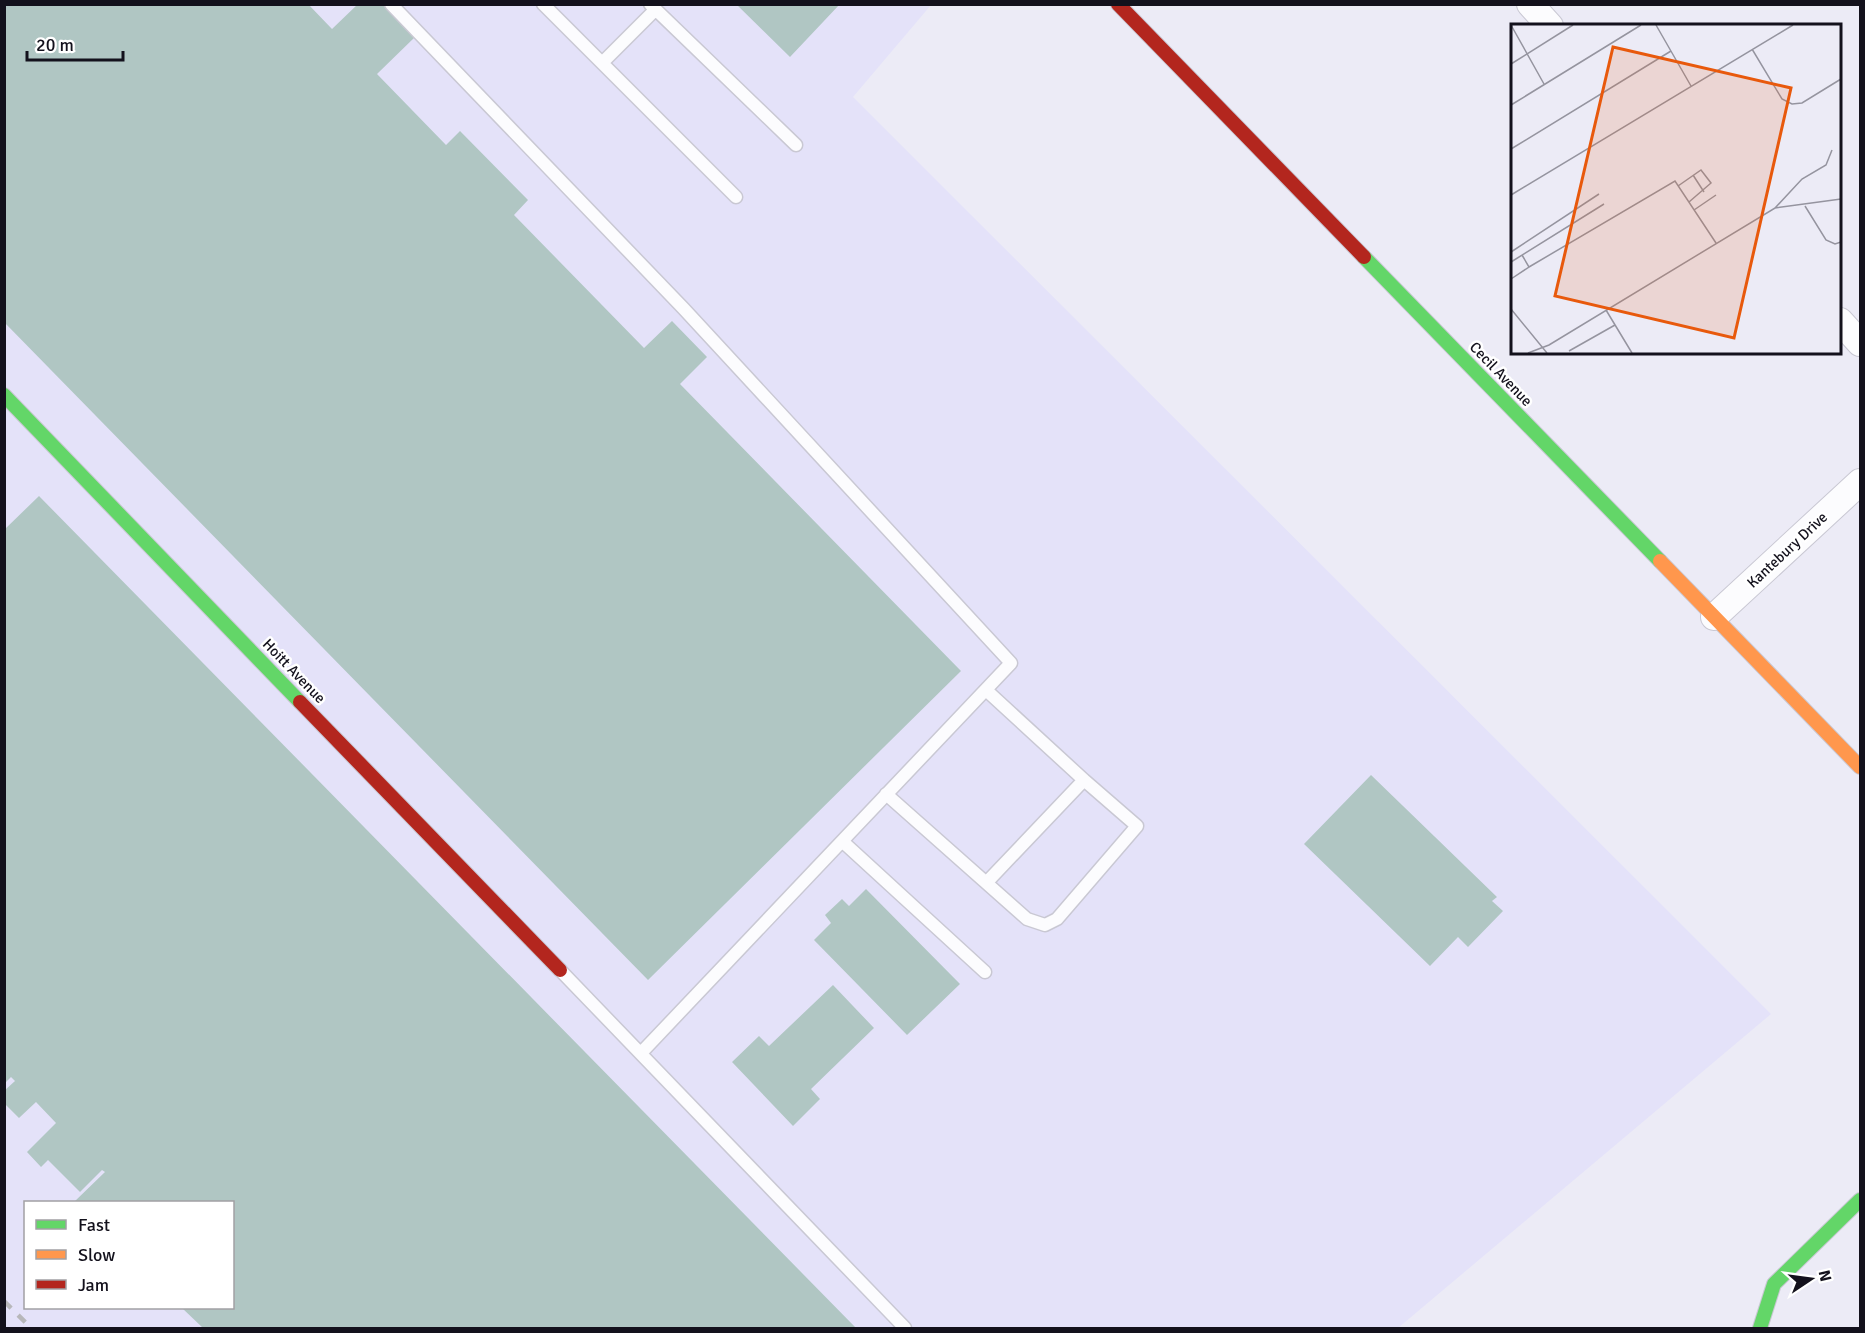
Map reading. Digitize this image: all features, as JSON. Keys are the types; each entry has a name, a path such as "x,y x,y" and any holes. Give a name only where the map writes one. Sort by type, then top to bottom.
{"street":[{"name":"Cecil Avenue","path":"1118,4 1860,767"},
{"path":"1530,4 1548,24"},
{"path":"1841,323 1860,343"},
{"name":"Hoitt Avenue","path":"4,395 560,970"},
{"name":"Kantebury Drive","path":"1714,617 1860,482"},
{"path":"1761,1329 1774,1284 1860,1200"}],"lane":[{"path":"391,4 692,318 1011,663 641,1053"},
{"path":"543,4 736,197"},
{"path":"602,63 653,7 796,145"},
{"path":"886,794 1027,919 1045,925 1057,919 1137,826 986,690"},
{"path":"987,882 1084,780"},
{"path":"842,841 985,972"},
{"path":"560,970 905,1329"}],"shaded area":[{"path":"5,5 931,5 853,97 1771,1014 1398,1328 5,1328"}],"building":[{"path":"4,4 308,4 332,29 358,4 383,4 415,37 377,74 446,145 460,131 528,200 514,215 644,348 672,321 707,357 680,384 961,671 648,980 4,322"},
{"path":"736,4 840,4 790,57"},
{"path":"39,496 856,1328 203,1328 183,1309 234,1309 234,1201 75,1201 105,1172 102,1170 80,1192 48,1160 41,1167 27,1152 56,1123 36,1102 19,1118 4,1103 4,1091 15,1081 11,1077 4,1084 4,530"},
{"path":"1371,775 1497,897 1492,901 1503,911 1468,947 1458,937 1430,966 1304,844"},
{"path":"866,889 960,984 907,1035 814,940 831,923 825,915 842,899 849,906"},
{"path":"833,985 874,1028 811,1089 820,1099 793,1126 732,1062 759,1036 769,1046"}],"railway":[{"path":"4,1301 31,1328"}],"traffic: fast":[{"path":"1364,257 1660,561"},
{"path":"4,395 300,702"},
{"path":"1760,1328 1774,1284 1860,1200"}],"traffic: slow":[{"path":"1660,561 1860,767"}],"traffic: jam":[{"path":"1118,4 1364,257"},
{"path":"300,702 560,970"}]}
